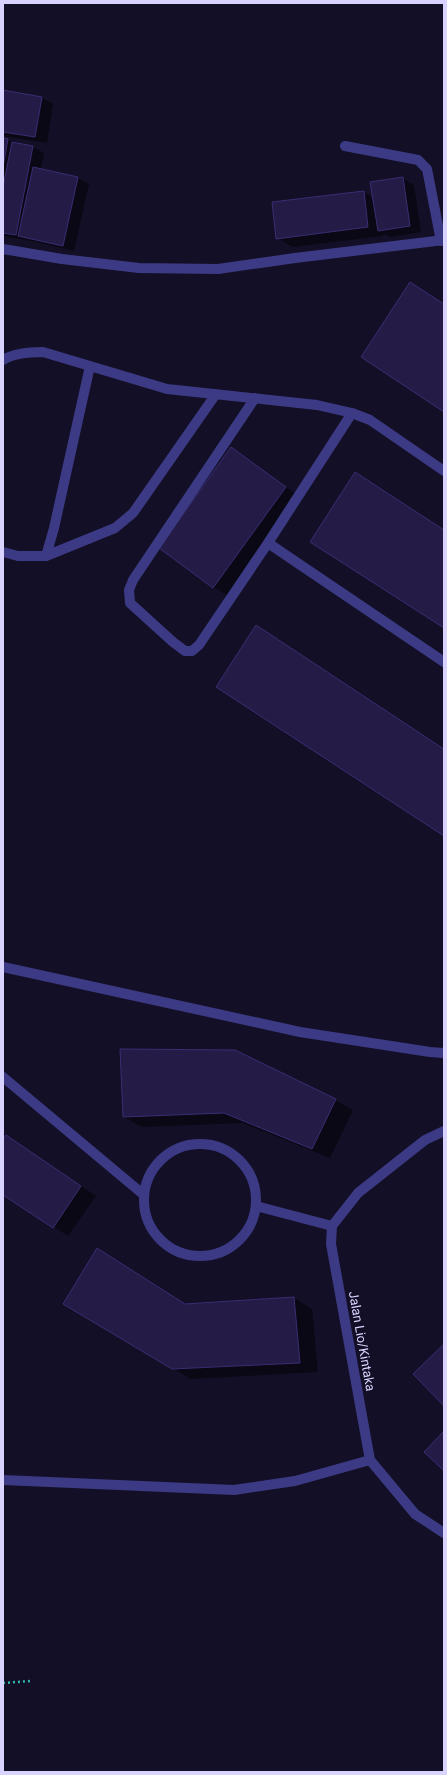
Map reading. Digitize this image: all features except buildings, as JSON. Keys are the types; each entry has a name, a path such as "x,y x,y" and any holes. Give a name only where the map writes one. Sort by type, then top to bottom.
{"street":[{"path":"3,249 62,259 140,268 218,269 295,258 443,241 426,169 418,160 345,146"},
{"path":"3,360 25,353 43,352 68,358 167,389 317,404 352,413 370,420 444,471"},
{"path":"46,556 54,528 90,366"},
{"path":"3,552 18,556 46,556 115,528 133,513 216,394"},
{"path":"255,398 133,580 129,590 130,603 185,651 192,651 199,645 268,543 352,413"},
{"path":"268,543 444,662"},
{"path":"3,967 300,1032 444,1053"},
{"path":"3,1078 144,1195"},
{"path":"256,1206 332,1226 358,1193 425,1140 444,1131"},
{"path":"188,1144 206,1144 223,1148 238,1158 249,1172 255,1188 256,1206 251,1225 239,1241 223,1252 204,1257 185,1255 167,1246 154,1233 145,1215 144,1195 147,1178 158,1161 172,1151 188,1144"},
{"name":"Jalan Lio/Kintaka","path":"332,1226 331,1244 370,1460"},
{"path":"3,1480 234,1490 295,1480 370,1460 415,1514 444,1533"}],"path":[{"path":"3,1683 30,1681"}]}
